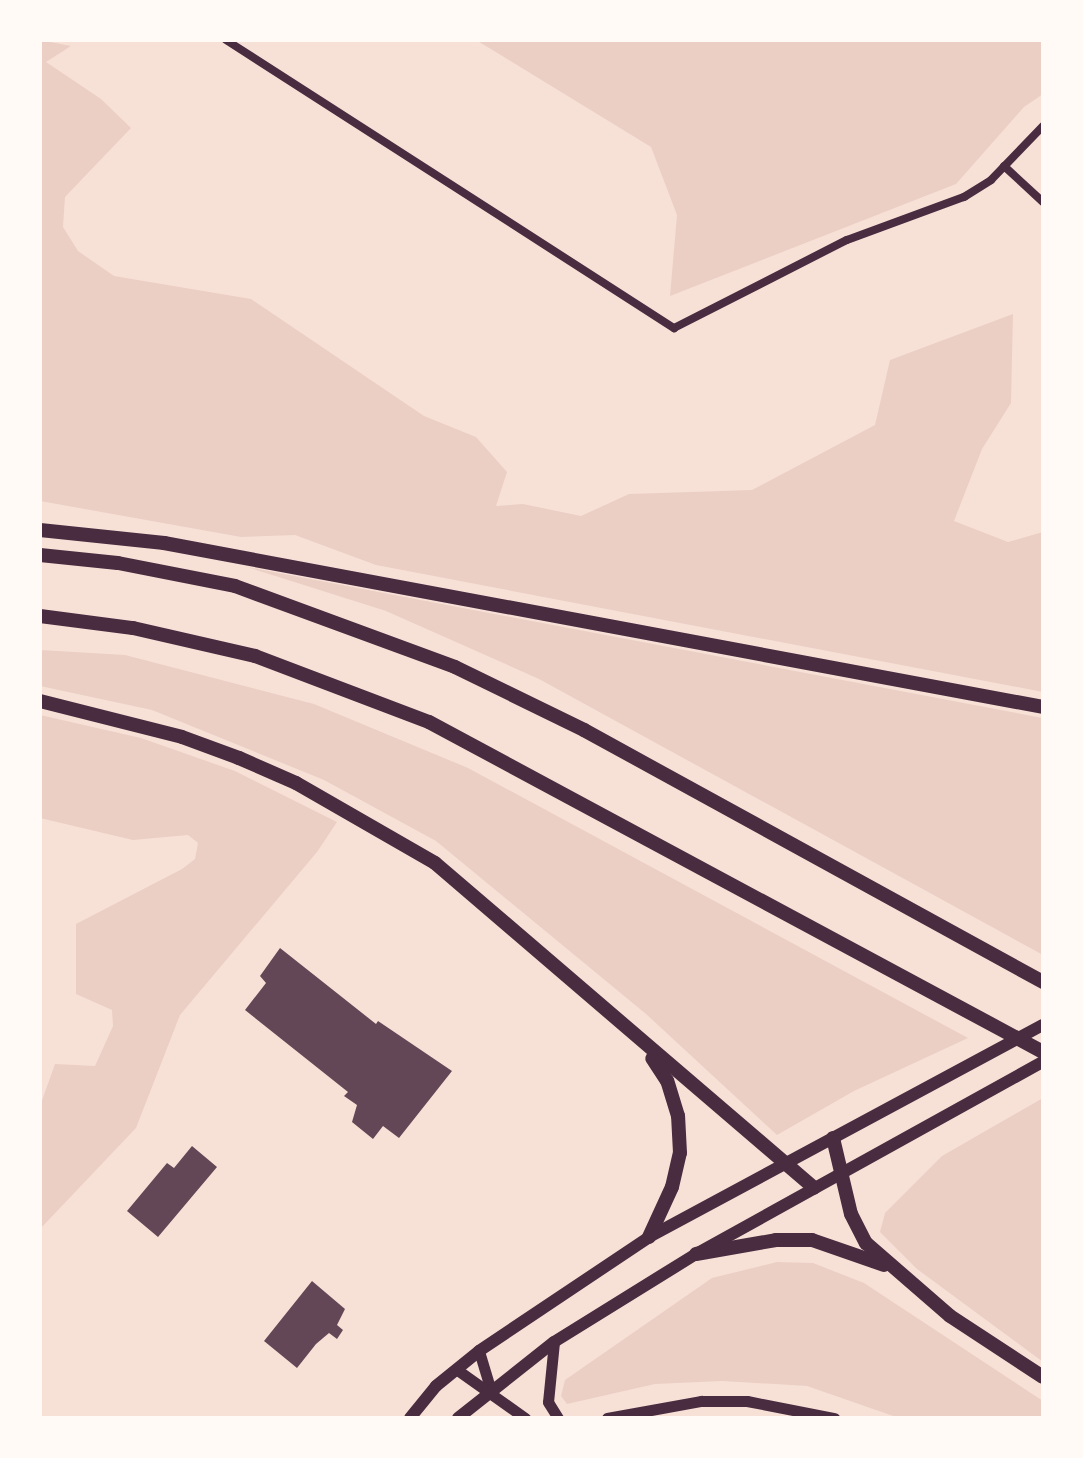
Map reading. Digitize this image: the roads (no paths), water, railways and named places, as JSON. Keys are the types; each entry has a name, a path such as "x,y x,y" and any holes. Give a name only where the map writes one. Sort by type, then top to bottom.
{"highway":[{"path":"40,530 164,543 1043,707"},
{"path":"40,555 118,563 234,586 455,667 584,730 1043,982"},
{"path":"40,616 133,628 255,656 364,694 533,774 1043,1052"},
{"path":"40,701 182,737 296,783 435,863 814,1188"},
{"path":"640,1040 667,1081 678,1116 680,1153 672,1187 649,1237"},
{"path":"833,1138 859,1228 892,1269"},
{"path":"696,1254 776,1240 812,1240 846,1248 892,1269 1000,1352 1043,1378"}],"main road":[{"path":"410,1418 456,1369 479,1351 649,1237 1043,1025"},
{"path":"458,1418 554,1342 696,1254 1043,1062"},
{"path":"554,1342 548,1402 558,1418"},
{"path":"479,1351 491,1390"},
{"path":"456,1369 491,1390 525,1418"},
{"path":"607,1418 701,1402 748,1401 834,1418"}],"street":[{"path":"226,40 674,328 847,240 964,198 1004,166 1043,126"},
{"path":"1004,166 1043,202"}]}
